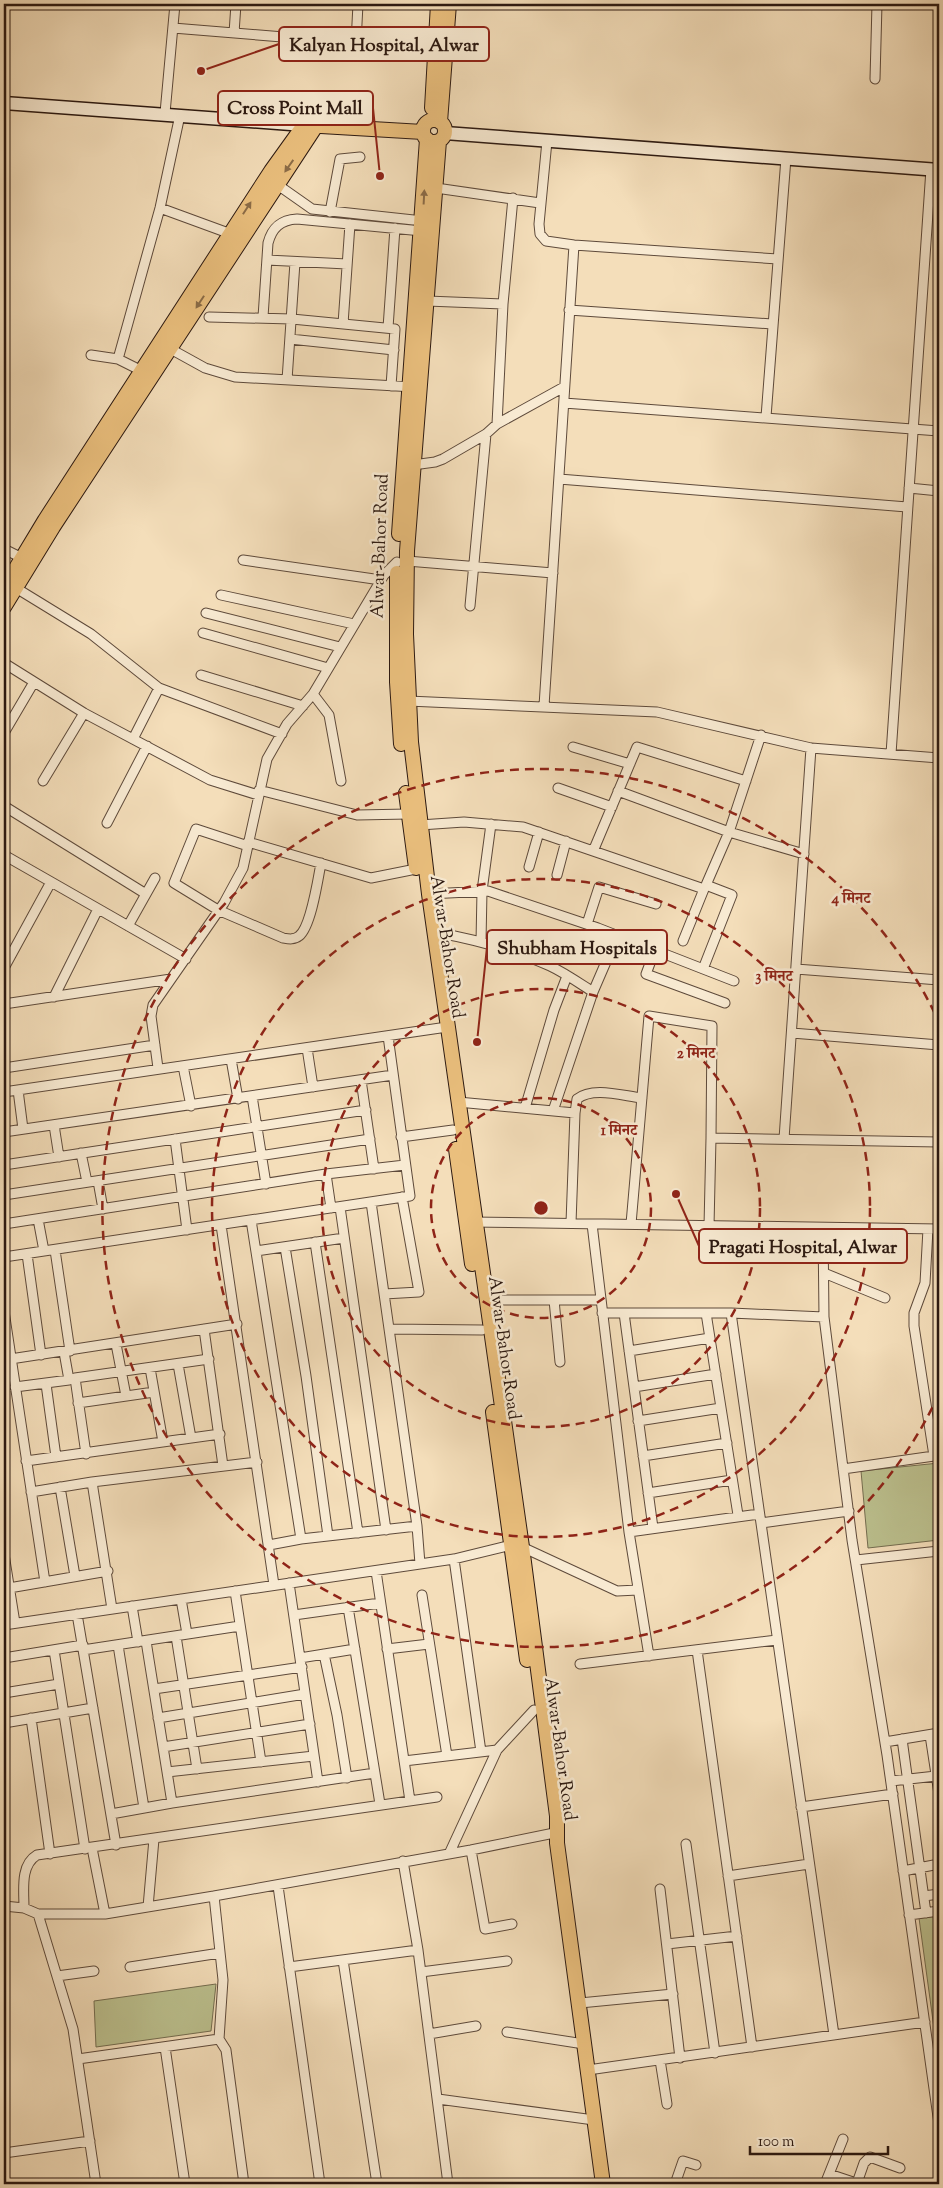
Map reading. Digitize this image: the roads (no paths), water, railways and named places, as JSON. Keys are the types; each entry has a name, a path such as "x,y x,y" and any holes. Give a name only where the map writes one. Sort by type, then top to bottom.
{"main road":[{"path":"434,131 438,4"},
{"path":"434,131 449,4"},
{"path":"4,607 22,558 102,443 272,181 310,126 434,131"},
{"name":"Alwar-Bahor Road","path":"434,131 436,188 427,300 415,387 402,562 397,682 408,814 443,1027 458,1102 482,1330 516,1546 580,2003 603,2184"},
{"name":"Alwar-Bahor Road","path":"434,131 422,226 413,465 402,562 411,751 434,932 453,1130 487,1300 534,1710 556,1836"},
{"path":"10,588 53,526 142,371 165,346 231,234 272,181"}],"street":[{"path":"165,113 174,4"},
{"path":"234,33 236,4"},
{"path":"356,43 358,4"},
{"path":"875,79 877,4"},
{"path":"173,28 356,43 435,52"},
{"path":"4,103 165,113 310,126"},
{"path":"118,359 160,208 180,115"},
{"path":"434,131 935,170 913,429 891,754"},
{"path":"547,141 540,203 540,234 551,242 778,259"},
{"path":"330,212 340,159 360,157"},
{"path":"766,417 786,158"},
{"path":"272,181 312,209 422,226"},
{"path":"436,188 540,203"},
{"path":"497,424 513,198"},
{"path":"160,208 231,234"},
{"path":"263,318 270,234 282,222 297,219 395,228 422,226"},
{"path":"342,324 350,224"},
{"path":"388,328 395,228"},
{"path":"544,706 574,245"},
{"path":"267,260 347,264"},
{"path":"288,380 295,262"},
{"path":"427,300 504,304"},
{"path":"569,310 772,324"},
{"path":"210,317 292,319 395,329 391,386"},
{"path":"290,339 394,350"},
{"path":"165,346 205,368 224,375 415,387"},
{"path":"91,355 118,359 142,371"},
{"path":"413,465 435,462 486,434 497,424 564,387"},
{"path":"564,403 939,431"},
{"path":"470,606 486,434"},
{"path":"559,479 908,507"},
{"path":"909,488 939,491"},
{"path":"4,549 22,558"},
{"path":"243,560 381,580"},
{"path":"158,1068 151,1016 153,1006 218,910 243,868 267,759 282,734 313,694 381,580 402,562 553,573"},
{"path":"10,588 91,634 159,688 282,734"},
{"path":"221,595 354,624"},
{"path":"206,613 340,647"},
{"path":"203,633 328,668"},
{"path":"4,663 84,713 210,780 358,815 408,814"},
{"path":"200,675 303,706"},
{"path":"4,733 34,682"},
{"path":"133,739 159,688"},
{"path":"313,694 329,716 342,781"},
{"path":"408,701 657,712 811,748 939,758"},
{"path":"43,781 84,713"},
{"path":"683,942 729,832 761,735"},
{"path":"107,823 147,746"},
{"path":"572,747 630,764"},
{"path":"594,849 637,747 746,781"},
{"path":"784,1139 811,748"},
{"path":"558,788 612,807"},
{"path":"618,791 729,832 804,854"},
{"path":"4,806 146,894"},
{"path":"420,825 464,822 523,827 732,895 703,969"},
{"path":"481,942 482,891 491,824"},
{"path":"322,864 306,926 300,935 292,939 283,938 218,910 174,883 196,829 248,844 322,864 372,878 416,869"},
{"path":"529,867 538,832"},
{"path":"556,875 566,841"},
{"path":"4,855 186,959"},
{"path":"128,926 155,878"},
{"path":"4,968 51,882"},
{"path":"587,924 599,887 656,904"},
{"path":"429,894 488,891 587,924 734,982"},
{"path":"54,997 98,909"},
{"path":"434,932 481,942 522,955 551,966 593,992"},
{"path":"654,950 646,974 725,1003"},
{"path":"553,1111 593,992 609,955"},
{"path":"796,969 939,980"},
{"path":"525,1108 554,1010 567,976"},
{"path":"4,1004 171,980"},
{"path":"631,1224 649,1016 712,1026 709,1226"},
{"path":"4,1092 443,1027"},
{"path":"792,1033 939,1045"},
{"path":"4,1257 410,1196 388,1036"},
{"path":"4,1068 155,1045"},
{"path":"307,1048 313,1087"},
{"path":"231,1059 238,1098"},
{"path":"183,1066 191,1106"},
{"path":"4,1132 393,1075"},
{"path":"361,1080 374,1169"},
{"path":"18,1090 24,1129"},
{"path":"571,1223 575,1113 578,1099 583,1094 592,1093 642,1098"},
{"path":"252,1096 266,1184"},
{"path":"458,1102 575,1113"},
{"path":"4,1165 366,1110"},
{"path":"54,1124 59,1156"},
{"path":"401,1137 453,1130"},
{"path":"711,1138 939,1142"},
{"path":"175,1139 187,1230"},
{"path":"4,1195 370,1139"},
{"path":"81,1153 87,1182"},
{"path":"4,1224 326,1174 405,1165"},
{"path":"326,1174 344,1238 386,1530"},
{"path":"98,1181 103,1209"},
{"path":"384,1294 419,1292 402,1197"},
{"path":"371,1202 417,1526 420,1564"},
{"path":"38,1219 44,1251"},
{"path":"251,1220 301,1539"},
{"path":"471,1222 939,1229"},
{"path":"592,1224 629,1532 649,1656"},
{"path":"221,1225 274,1585"},
{"path":"823,1228 824,1316 843,1469 891,1781 939,2124"},
{"path":"843,1469 936,1455 914,1326 914,1313 926,1283 928,1229"},
{"path":"256,1251 344,1238"},
{"path":"315,1242 358,1533"},
{"path":"285,1247 328,1536"},
{"path":"15,1387 69,1380 55,1250"},
{"path":"27,1254 41,1355"},
{"path":"824,1273 885,1298"},
{"path":"487,1300 601,1300"},
{"path":"554,1300 560,1362"},
{"path":"4,1311 7,1359 15,1387 45,1582"},
{"path":"602,1313 731,1313 824,1316"},
{"path":"624,1313 653,1528"},
{"path":"706,1313 738,1515"},
{"path":"731,1313 834,2035"},
{"path":"7,1359 67,1352 237,1324"},
{"path":"204,1329 223,1466"},
{"path":"389,1329 482,1330"},
{"path":"629,1350 710,1338"},
{"path":"116,1344 126,1396"},
{"path":"86,1454 74,1378 208,1359"},
{"path":"178,1364 191,1438"},
{"path":"150,1368 163,1442"},
{"path":"634,1387 716,1374"},
{"path":"46,1384 56,1458"},
{"path":"78,1402 154,1392"},
{"path":"638,1421 721,1408"},
{"path":"26,1461 220,1434"},
{"path":"643,1456 727,1444"},
{"path":"31,1492 92,1482 257,1462"},
{"path":"648,1493 732,1480"},
{"path":"92,1482 108,1571 112,1609"},
{"path":"60,1487 75,1576"},
{"path":"629,1532 738,1515 760,1518 849,1511"},
{"path":"268,1545 301,1539 417,1526"},
{"path":"4,1625 454,1559 516,1546 617,1590 638,1590"},
{"path":"856,1560 939,1551"},
{"path":"4,1554 15,1623"},
{"path":"454,1559 482,1752"},
{"path":"9,1588 108,1571"},
{"path":"376,1571 410,1802"},
{"path":"289,1583 318,1782"},
{"path":"235,1591 260,1762"},
{"path":"422,1594 447,1756"},
{"path":"181,1599 187,1634"},
{"path":"294,1615 380,1603"},
{"path":"132,1606 154,1689 172,1803"},
{"path":"348,1607 380,1804"},
{"path":"78,1614 116,1845"},
{"path":"4,1658 54,1650 118,1645 240,1626"},
{"path":"176,1636 197,1769"},
{"path":"580,1664 777,1640"},
{"path":"387,1649 430,1644"},
{"path":"118,1645 144,1808"},
{"path":"154,1689 184,1683 248,1675 301,1663 324,1654 355,1649"},
{"path":"54,1650 63,1713 88,1849 105,1914"},
{"path":"697,1650 752,2047"},
{"path":"324,1654 347,1778"},
{"path":"4,1693 59,1684"},
{"path":"158,1718 305,1694"},
{"path":"4,1723 93,1708"},
{"path":"449,1854 497,1750 534,1710"},
{"path":"31,1718 50,1854"},
{"path":"163,1747 310,1724"},
{"path":"885,1742 934,1734 939,1794"},
{"path":"902,1739 926,1913"},
{"path":"404,1760 497,1750"},
{"path":"167,1772 314,1756"},
{"path":"111,1814 172,1803 375,1774"},
{"path":"891,1781 936,1776"},
{"path":"801,1807 892,1794"},
{"path":"24,1908 25,1867 37,1855 116,1845 380,1804 437,1798"},
{"path":"4,1906 24,1908 38,1914 105,1914 278,1886 403,1861 556,1836"},
{"path":"148,1907 154,1839"},
{"path":"686,1844 714,2052"},
{"path":"471,1850 485,1928 512,1924"},
{"path":"403,1861 418,1950 448,2184"},
{"path":"728,1876 809,1864"},
{"path":"903,1870 939,1864"},
{"path":"278,1886 320,2184"},
{"path":"660,1889 680,2058"},
{"path":"924,1896 939,1894"},
{"path":"214,1896 223,1980 219,2039 226,2050 244,2184"},
{"path":"909,1915 939,1911"},
{"path":"38,1914 74,2029 96,2184"},
{"path":"667,1944 737,1936"},
{"path":"289,1967 418,1950"},
{"path":"130,1967 220,1953"},
{"path":"343,1960 377,2184"},
{"path":"421,1972 506,1961"},
{"path":"57,1976 94,1971"},
{"path":"580,2003 673,1994"},
{"path":"588,2070 924,2022"},
{"path":"429,2034 476,2026"},
{"path":"507,2032 584,2044"},
{"path":"78,2059 219,2039"},
{"path":"165,2047 185,2184"},
{"path":"660,2060 667,2104"},
{"path":"438,2100 594,2120"},
{"path":"825,2184 843,2139"},
{"path":"4,2153 90,2141"},
{"path":"829,2174 858,2184 864,2164 870,2157 900,2168"},
{"path":"675,2184 683,2160 696,2165"}],"place":[{"name":"Kalyan Hospital, Alwar","path":"201,71"},
{"name":"Cross Point Mall","path":"380,176"},
{"name":"Shubham Hospitals","path":"477,1042"},
{"name":"Pragati Hospital, Alwar","path":"676,1194"}]}
